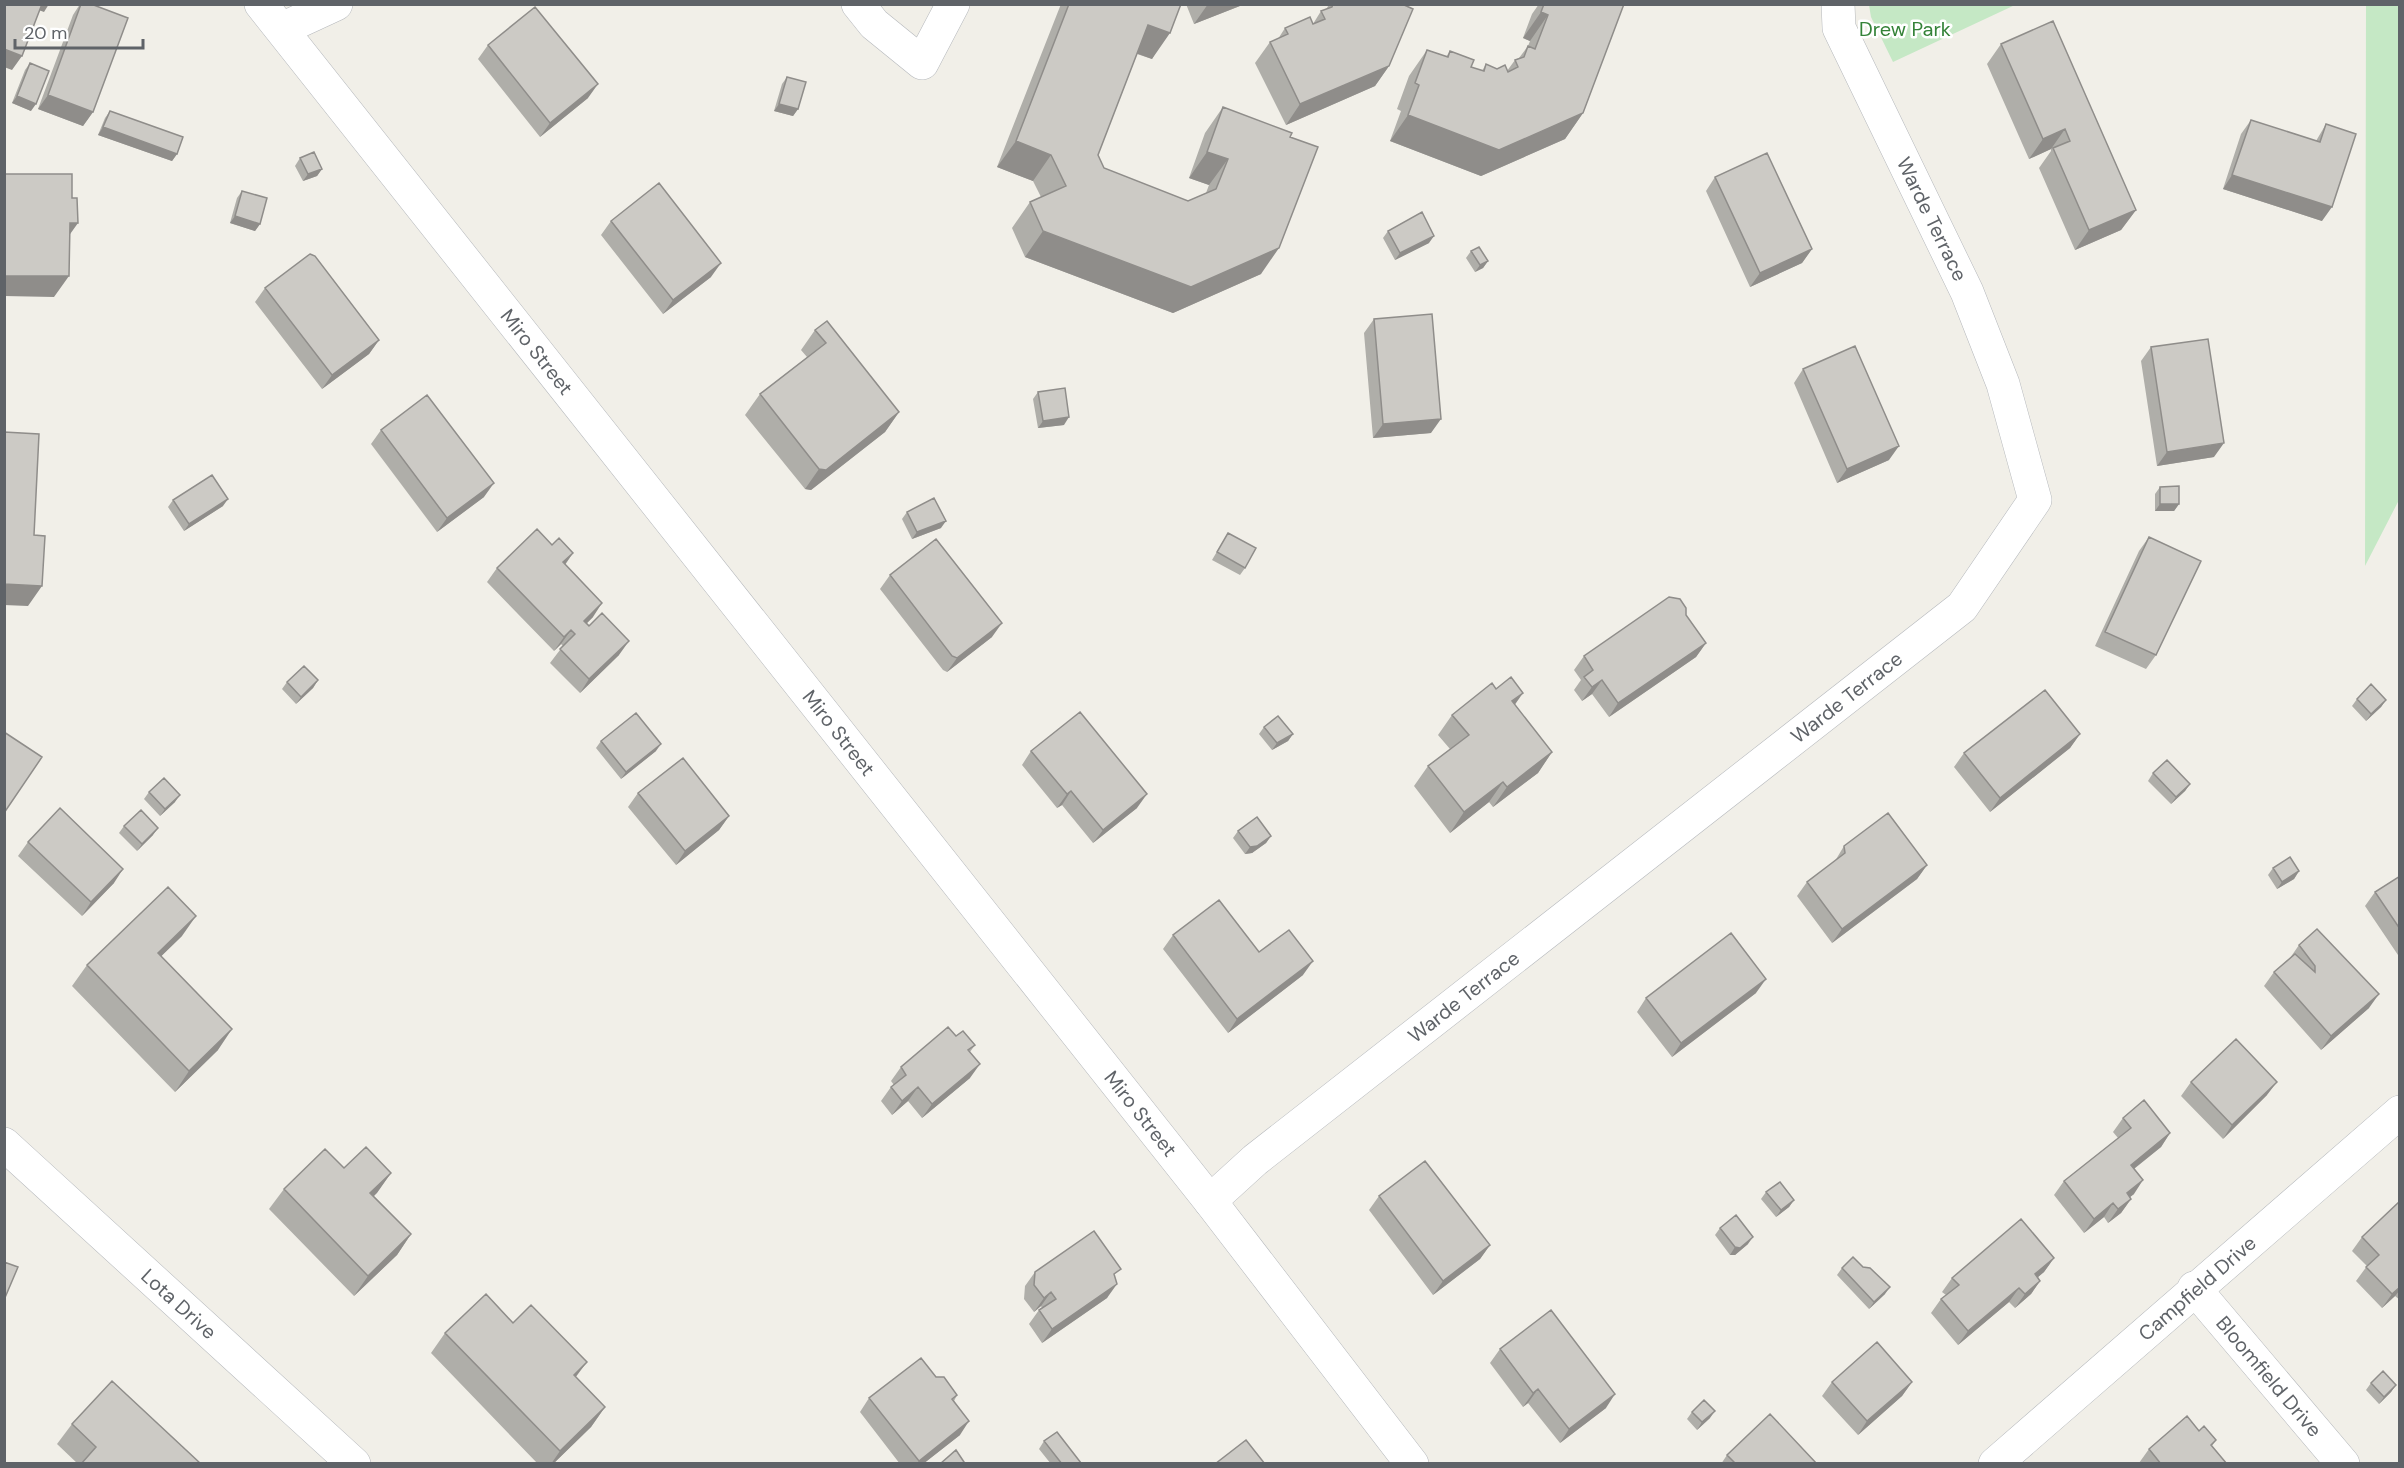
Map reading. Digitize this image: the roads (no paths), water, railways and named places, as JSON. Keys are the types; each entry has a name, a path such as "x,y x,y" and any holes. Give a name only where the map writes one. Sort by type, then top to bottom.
{"street":[{"name":"Miro Street","path":"261,4 1210,1201 1412,1464"},
{"path":"282,29 336,4"},
{"path":"858,4 874,24 922,63 953,4"},
{"name":"Warde Terrace","path":"1210,1201 1255,1160 1962,607 2036,500 2003,384 1967,292 1839,28 1838,4"},
{"name":"Campfield Drive","path":"1995,1464 2194,1288 2400,1113"},
{"name":"Lota Drive","path":"4,1144 354,1464"},
{"name":"Bloomfield Drive","path":"2194,1288 2343,1464"}],"park label":[{"name":"Drew Park","path":"1905,29"}]}
